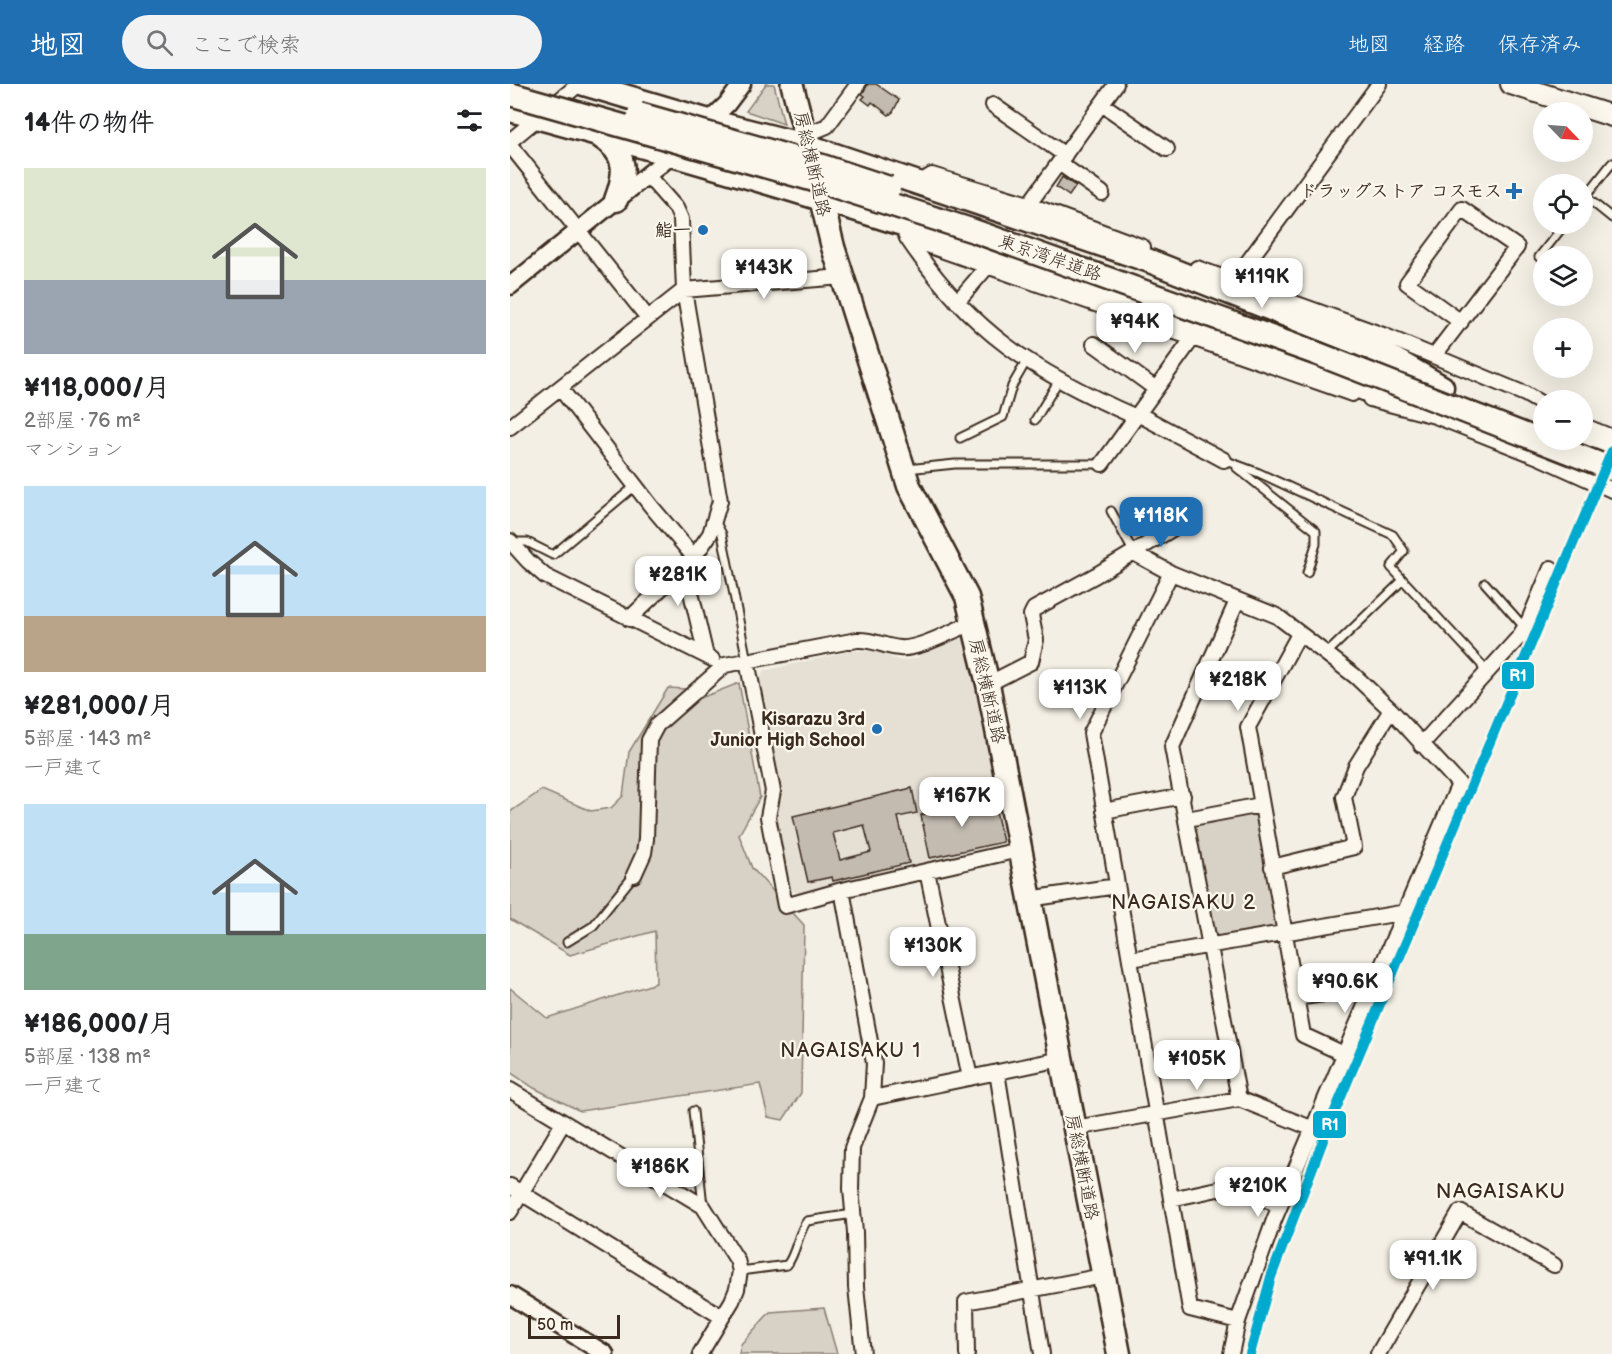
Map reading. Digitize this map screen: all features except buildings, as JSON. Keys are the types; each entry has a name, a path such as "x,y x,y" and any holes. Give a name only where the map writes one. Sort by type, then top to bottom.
{"highway":[{"name":"東京湾岸道路","path":"531,84 822,166 977,216 1533,423"},
{"path":"582,84 710,121 807,140 919,183 1146,260 1321,327 1385,354 1442,387"},
{"name":"東京湾岸道路","path":"510,94 821,182 974,231 1318,354 1612,469"},
{"path":"510,110 819,198 905,232 1130,301 1375,393 1411,392"},
{"path":"599,135 617,150 622,160 622,184 616,200"},
{"name":"房総横断道路","path":"807,140 819,198 842,278 903,469 909,486 967,597 988,684 1119,1354"},
{"path":"1593,440 1612,453"}],"main road":[{"name":"房総横断道路","path":"792,84 807,140"},
{"path":"1512,84 1535,88 1612,116"}],"street":[{"path":"510,141 582,84"},
{"path":"510,286 671,156 727,104 742,84"},
{"path":"807,140 827,126 858,84"},
{"path":"1029,204 1116,84"},
{"path":"1233,282 1379,84"},
{"path":"1102,104 1167,149"},
{"path":"993,105 1102,193"},
{"path":"510,145 648,318"},
{"path":"630,619 694,557 710,534 720,501 684,290 681,219 676,208 648,175"},
{"path":"919,183 932,175 1029,204 1233,282 1383,335 1533,399"},
{"path":"1434,356 1461,322 1516,248 1462,209 1407,283 1461,322"},
{"path":"905,232 987,267 1331,389 1435,416 1541,458 1612,490"},
{"path":"905,232 931,273 989,333 1059,380 1224,460"},
{"path":"957,302 987,267"},
{"path":"510,427 684,290 842,278"},
{"path":"1102,464 1192,339"},
{"path":"1094,344 1156,389"},
{"path":"560,388 635,486 694,557"},
{"path":"1593,436 1612,437"},
{"path":"988,684 1031,662 1036,640 1031,615 1034,609 1177,526"},
{"path":"511,542 545,576 725,665"},
{"path":"1134,553 1171,573 1277,616 1355,676 1459,784 1279,1206 1238,1321 1231,1354"},
{"path":"694,557 688,584 706,656"},
{"path":"1421,745 1525,628 1551,568"},
{"path":"1171,573 1091,733 1190,1309 1238,1321"},
{"path":"1237,601 1172,747 1239,1099"},
{"path":"634,875 644,852 647,826 649,740 657,725 725,665 867,639 901,648 916,645 972,622"},
{"path":"1299,634 1248,727 1303,1035 1344,1054"},
{"path":"747,661 773,791 768,817 785,906 1019,850"},
{"path":"1272,867 1354,847 1344,797 1356,766 1390,710"},
{"path":"1104,810 1183,796"},
{"path":"1187,819 1261,806"},
{"path":"927,871 970,1078"},
{"path":"1029,899 1117,886"},
{"path":"842,891 874,1062 872,1098 852,1148 851,1189 862,1354"},
{"path":"1131,959 1406,912"},
{"path":"1296,998 1373,987"},
{"path":"872,1098 1061,1059"},
{"path":"997,1072 1042,1354"},
{"path":"510,1090 703,1206 737,1260 740,1271 737,1289 700,1354"},
{"path":"1075,1128 1239,1099 1311,1128"},
{"path":"510,1212 516,1190 563,1123"},
{"path":"1171,1199 1236,1185 1279,1206"},
{"path":"516,1190 722,1317"},
{"path":"1378,1354 1460,1212 1554,1265"},
{"path":"968,1354 966,1302 1103,1276"},
{"path":"510,1296 605,1354"}],"lane":[{"path":"1593,187 1612,163"},
{"path":"1593,205 1612,218"},
{"path":"1548,246 1557,234"},
{"path":"960,438 1003,417 1012,386 1027,360"},
{"path":"1035,420 1059,380"},
{"path":"1224,460 1244,473 1316,531 1316,544 1306,573"},
{"path":"1224,460 1259,473 1393,535 1404,551 1391,567 1481,664 1485,675"},
{"path":"903,469 955,464 1102,464"},
{"path":"511,542 527,542 553,555 635,486"},
{"path":"1111,511 1134,553"},
{"path":"714,519 722,534 747,661"},
{"path":"1326,654 1403,580"},
{"path":"1485,583 1525,628"},
{"path":"567,942 593,926 634,875"},
{"path":"693,1111 703,1206"},
{"path":"740,1271 787,1265 794,1255 802,1228 807,1221 853,1214"}],"shaded area":[{"path":"766,84 774,84 784,124 746,111"},
{"name":"Kisarazu 3rd Junior High School","path":"962,636 969,638 1008,846 821,890 799,894 789,888 775,813 760,691 763,671 852,651 874,651 901,661 917,658 935,643"},
{"path":"739,683 760,797 739,835 752,868 804,925 801,1093 783,1120 768,1117 760,1084 580,1111 534,1088 510,1072 510,988 547,1018 656,983 655,931 570,955 510,919 510,812 542,790 591,811 611,808 623,796 629,752 668,688 687,689 701,698"},
{"path":"1261,805 1284,933 1211,946 1187,819"},
{"path":"824,1308 837,1354 739,1354 741,1344 770,1312"}],"transit line":[{"name":"R1","path":"1250,1354 1271,1277 1325,1135 1612,451"}],"place":[{"name":"ドラッグストア コスモス","path":"1514,191"},
{"name":"鮨一","path":"703,230"},
{"name":"Kisarazu 3rd Junior High School","path":"877,729"}],"district":[{"name":"NAGAISAKU 2","path":"1184,903"},
{"name":"NAGAISAKU 1","path":"851,1051"},
{"name":"NAGAISAKU","path":"1501,1191"}]}
